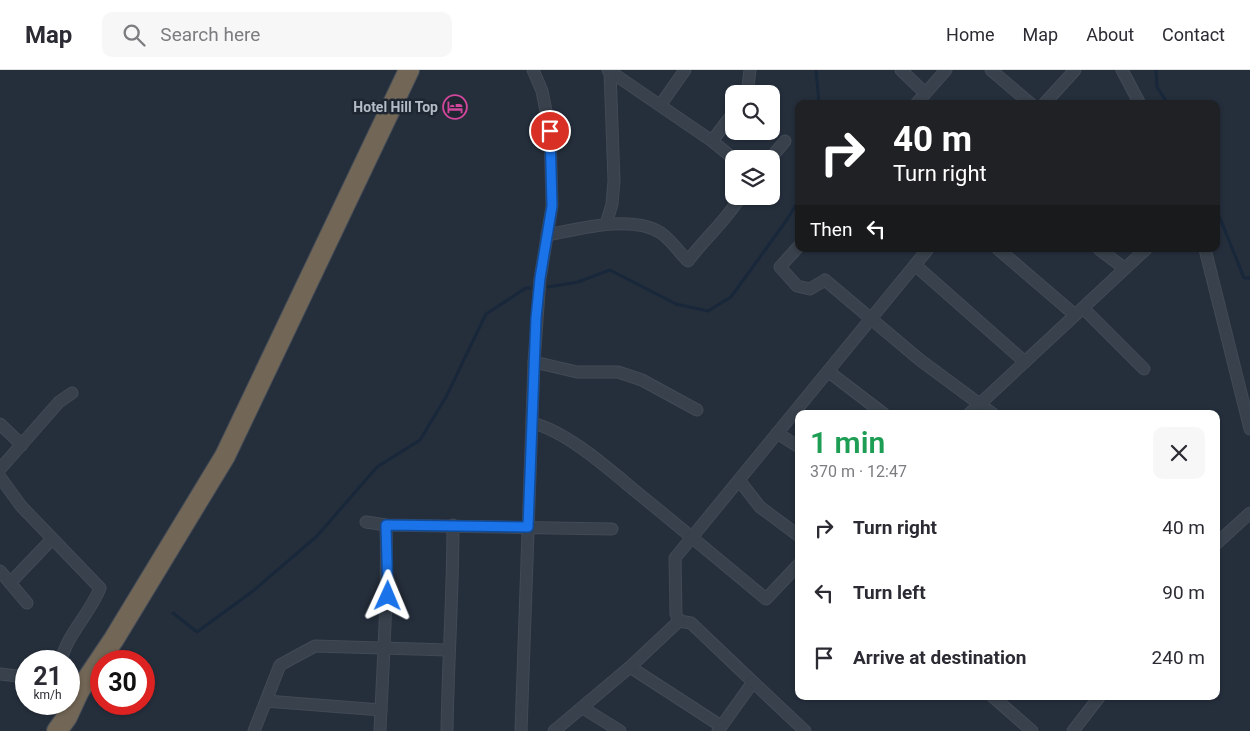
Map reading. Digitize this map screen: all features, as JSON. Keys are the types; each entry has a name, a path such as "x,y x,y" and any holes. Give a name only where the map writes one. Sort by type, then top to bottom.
{"highway":[{"path":"80,682 114,639 225,456 409,70"},
{"path":"57,731 68,715"}],"street":[{"path":"521,731 534,362 540,278 552,206 550,131 542,91 533,70"},
{"path":"661,104 685,70"},
{"path":"748,85 750,70"},
{"path":"901,70 925,93"},
{"path":"919,100 946,70"},
{"path":"992,70 1026,100"},
{"path":"1048,100 1075,70"},
{"path":"1122,70 1138,100"},
{"path":"606,224 612,204 614,181 612,71"},
{"path":"612,71 661,104 725,152"},
{"path":"712,141 725,124"},
{"path":"777,150 785,140"},
{"path":"548,235 606,224 646,227 662,234 688,261 701,244 729,216 736,205"},
{"path":"795,250 780,267 797,286 810,289 825,280 927,365 988,410"},
{"path":"797,410 925,252"},
{"path":"1002,252 1079,311 1144,369"},
{"path":"1104,252 1124,268"},
{"path":"973,410 1143,252"},
{"path":"1206,252 1250,429"},
{"path":"915,264 1026,362"},
{"path":"534,362 577,372 618,372 642,380 697,410"},
{"path":"829,372 879,410"},
{"path":"0,469 59,402 72,394"},
{"path":"795,412 675,558 676,614 680,621 691,623 805,731"},
{"path":"532,423 547,427 601,462 693,536 766,599 795,568"},
{"path":"0,424 22,444"},
{"path":"777,433 795,445"},
{"path":"0,477 21,506 100,588 93,605 63,650"},
{"path":"739,480 760,507 795,533"},
{"path":"1220,540 1250,513"},
{"path":"366,522 386,525 612,529"},
{"path":"380,731 383,648 387,616 386,525"},
{"path":"447,731 453,525"},
{"path":"10,583 52,539"},
{"path":"0,571 27,603"},
{"path":"554,731 630,667 680,621"},
{"path":"254,731 280,664 315,646 448,650"},
{"path":"630,667 719,729 753,682"},
{"path":"0,674 15,676"},
{"path":"997,700 1032,731"},
{"path":"1074,731 1097,700"},
{"path":"266,701 381,710"},
{"path":"583,708 620,731"}],"waterway":[{"path":"816,70 819,100"},
{"path":"1156,70 1157,87 1165,100"},
{"path":"548,287 578,282 610,270 676,304 708,311 731,297 795,206"},
{"path":"1220,218 1244,278 1250,278"},
{"path":"173,613 197,632 253,591 317,536 377,467 420,440 446,397 486,314 526,288 530,288"}],"place":[{"name":"Hotel Hill Top","path":"455,107"}],"route":[{"path":"388,596 386,525 528,527 536,318 540,278 552,206 550,131"}]}
